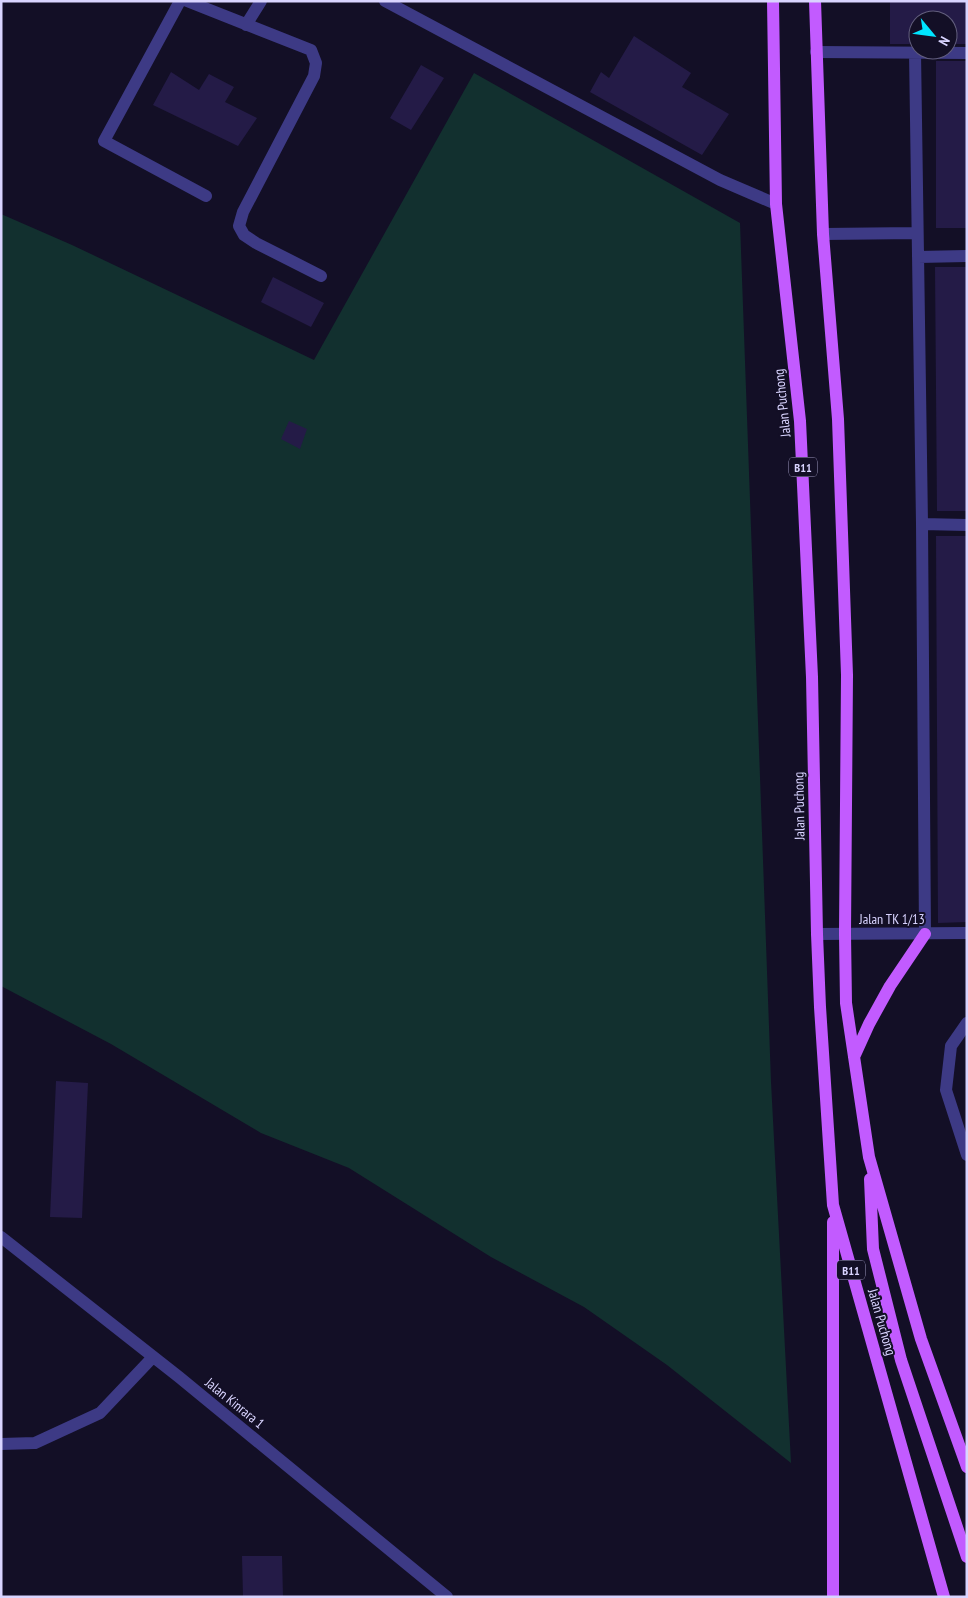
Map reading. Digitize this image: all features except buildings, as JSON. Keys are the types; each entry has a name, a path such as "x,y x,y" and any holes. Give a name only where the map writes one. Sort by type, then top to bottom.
{"main road":[{"name":"Jalan Puchong","path":"773,1 776,204 800,421 812,677 816,934 833,1205 944,1597"},
{"path":"815,1 823,234 838,419 847,665 846,1003 869,1157 873,1249 901,1360 967,1557"},
{"path":"854,1057 869,1024 890,986 925,934"},
{"path":"869,1157 922,1339 967,1467"},
{"path":"833,1205 833,1597"}],"street":[{"path":"180,1 104,142 206,196"},
{"path":"187,1 311,50 316,63 314,76 243,212 239,226 244,235 256,243 321,276"},
{"path":"246,25 261,1"},
{"path":"385,1 720,180 776,204"},
{"path":"816,52 908,52"},
{"path":"915,60 922,524 925,934"},
{"path":"823,234 917,233"},
{"path":"918,257 967,256"},
{"path":"922,524 967,525"},
{"name":"Jalan TK 1/13","path":"816,934 967,933"},
{"path":"967,1023 950,1046 946,1090 967,1155"},
{"name":"Jalan Kinrara 1","path":"1,1237 154,1357 447,1597"},
{"path":"1,1444 35,1443 100,1413 154,1357"}],"green space":[{"path":"474,73 740,223 771,1082 791,1463 667,1365 584,1307 491,1257 349,1168 261,1133 111,1044 1,986 1,214 72,245 314,360"}]}
